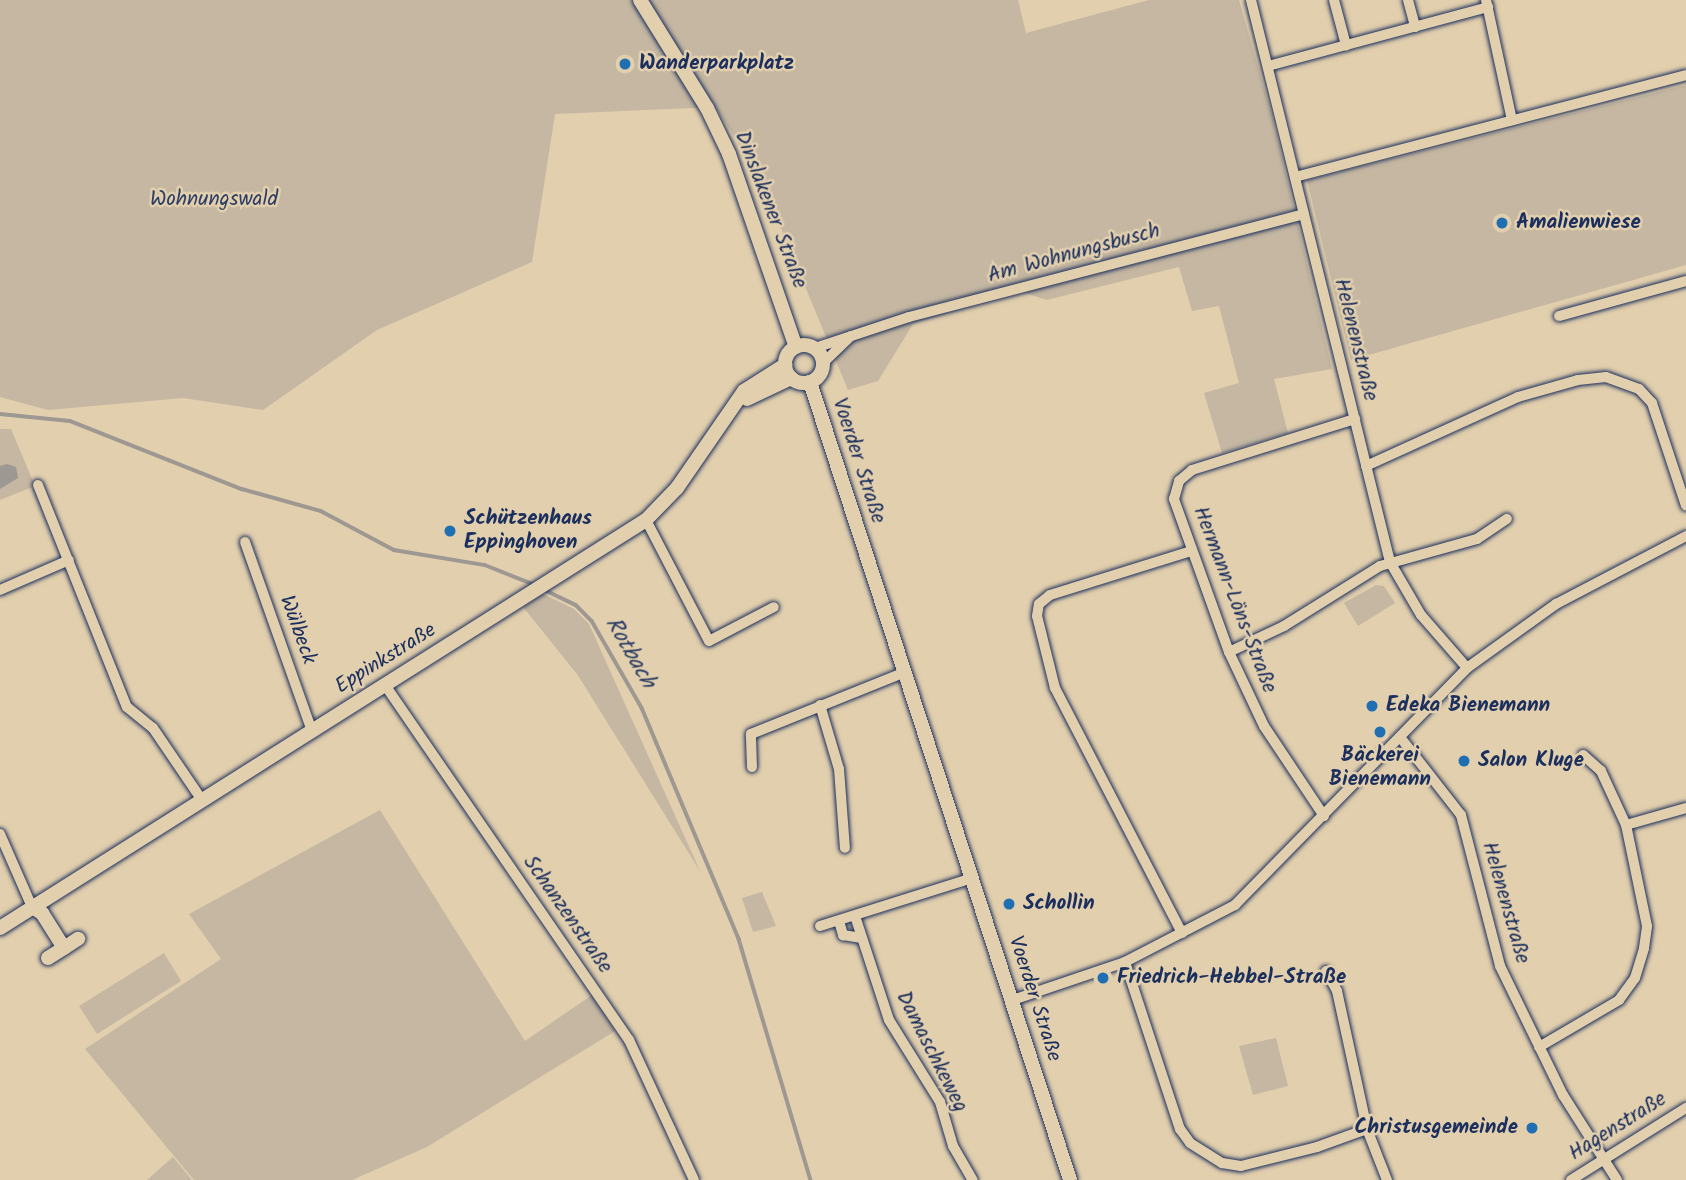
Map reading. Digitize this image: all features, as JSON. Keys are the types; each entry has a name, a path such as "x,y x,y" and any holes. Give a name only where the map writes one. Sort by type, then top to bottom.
{"main road":[{"name":"Dinslakener Straße","path":"640,0 707,108 729,154 796,347"},
{"path":"788,372 796,347 815,348 823,363"},
{"name":"Voerder Straße","path":"810,382 820,374 823,363"},
{"name":"Voerder Straße","path":"788,372 810,382 1070,1180"},
{"name":"Eppinkstraße","path":"0,928 646,520 677,488 728,410 744,391 788,372"},
{"path":"32,907 42,914 64,948"},
{"path":"48,958 78,939"}],"street":[{"name":"Helenenstraße","path":"1251,0 1390,562 1421,615 1467,668"},
{"path":"1334,0 1346,45"},
{"path":"1408,0 1415,27"},
{"path":"1268,65 1415,27 1487,4 1512,120"},
{"path":"1295,177 1686,75"},
{"name":"Am Wohnungsbusch","path":"815,348 855,333 1304,214"},
{"path":"1559,316 1686,281"},
{"name":"Am Wohnungsbusch","path":"823,363 855,333"},
{"path":"1366,466 1518,397 1578,380 1606,377 1639,389 1652,403 1686,506"},
{"name":"Hermann-Löns-Straße","path":"1324,816 1264,726 1228,652 1174,499 1179,481 1192,470 1355,419"},
{"path":"38,485 127,707 153,728 202,800"},
{"path":"1228,652 1284,626 1390,562 1477,539 1507,519"},
{"path":"646,520 709,641 774,607"},
{"path":"1013,1000 1125,961 1235,905 1467,668 1556,604 1686,536"},
{"name":"Wülbeck","path":"245,542 312,731"},
{"path":"1182,933 1055,688 1037,616 1039,604 1050,595 1191,551"},
{"path":"0,590 69,560"},
{"path":"752,767 751,734 905,672"},
{"name":"Schanzenstraße","path":"385,685 629,1040 694,1180"},
{"path":"820,705 839,769 845,848"},
{"name":"Helenenstraße","path":"1400,737 1461,815 1500,966 1539,1046 1617,1180"},
{"path":"1539,1046 1619,1000 1635,978 1647,926 1626,825 1601,771 1583,755"},
{"path":"1626,825 1686,808"},
{"path":"0,834 32,907"},
{"path":"820,926 972,878"},
{"name":"Damaschkeweg","path":"855,916 889,1020 940,1102 953,1146 973,1180"},
{"path":"839,921 843,935 862,938"},
{"path":"1125,961 1180,1129 1190,1143 1222,1163 1241,1166 1317,1147 1367,1129"},
{"path":"1326,971 1337,991 1367,1129 1387,1180"},
{"name":"Hagenstraße","path":"1571,1180 1686,1108"}],"green space":[{"name":"Wohnungswald","path":"0,0 1018,0 1026,33 1149,0 1239,0 1271,112 1332,369 1274,379 1288,433 1222,453 1204,393 1239,383 1219,306 1192,311 1179,267 1047,300 1019,291 913,324 878,381 848,390 758,173 715,107 555,114 532,262 377,330 263,410 183,398 48,410 0,397"},
{"name":"Amalienwiese","path":"1686,85 1686,265 1351,360 1307,180"},
{"path":"0,429 11,429 35,486 0,500"},
{"path":"1376,585 1384,586 1395,603 1358,626 1344,603"},
{"path":"543,594 574,609 589,624 700,871 577,674 523,607"},
{"path":"380,810 525,1041 592,995 615,1031 427,1147 352,1180 194,1180 85,1049 221,959 189,914"},
{"path":"762,892 776,926 753,932 742,898"},
{"path":"164,953 181,981 97,1034 79,1006"},
{"path":"1276,1038 1288,1086 1253,1095 1239,1046"},
{"path":"173,1157 192,1180 147,1180"}],"shaded area":[{"path":"7,464 16,467 18,478 0,489 0,466"}],"waterway":[{"name":"Rotbach","path":"0,414 70,421 242,489 321,511 394,550 485,565 535,585"},
{"name":"Rotbach","path":"545,590 576,605 592,621 642,708 739,939 811,1180"}],"place":[{"name":"Wanderparkplatz","path":"625,64"},
{"name":"Amalienwiese","path":"1502,223"},
{"name":"Schützenhaus Eppinghoven","path":"450,531"},
{"name":"Edeka Bienemann","path":"1372,706"},
{"name":"Bäckerei Bienemann","path":"1380,732"},
{"name":"Salon Kluge","path":"1464,761"},
{"name":"Schollin","path":"1009,904"},
{"name":"Friedrich-Hebbel-Straße","path":"1103,978"},
{"name":"Christusgemeinde","path":"1532,1128"}]}
